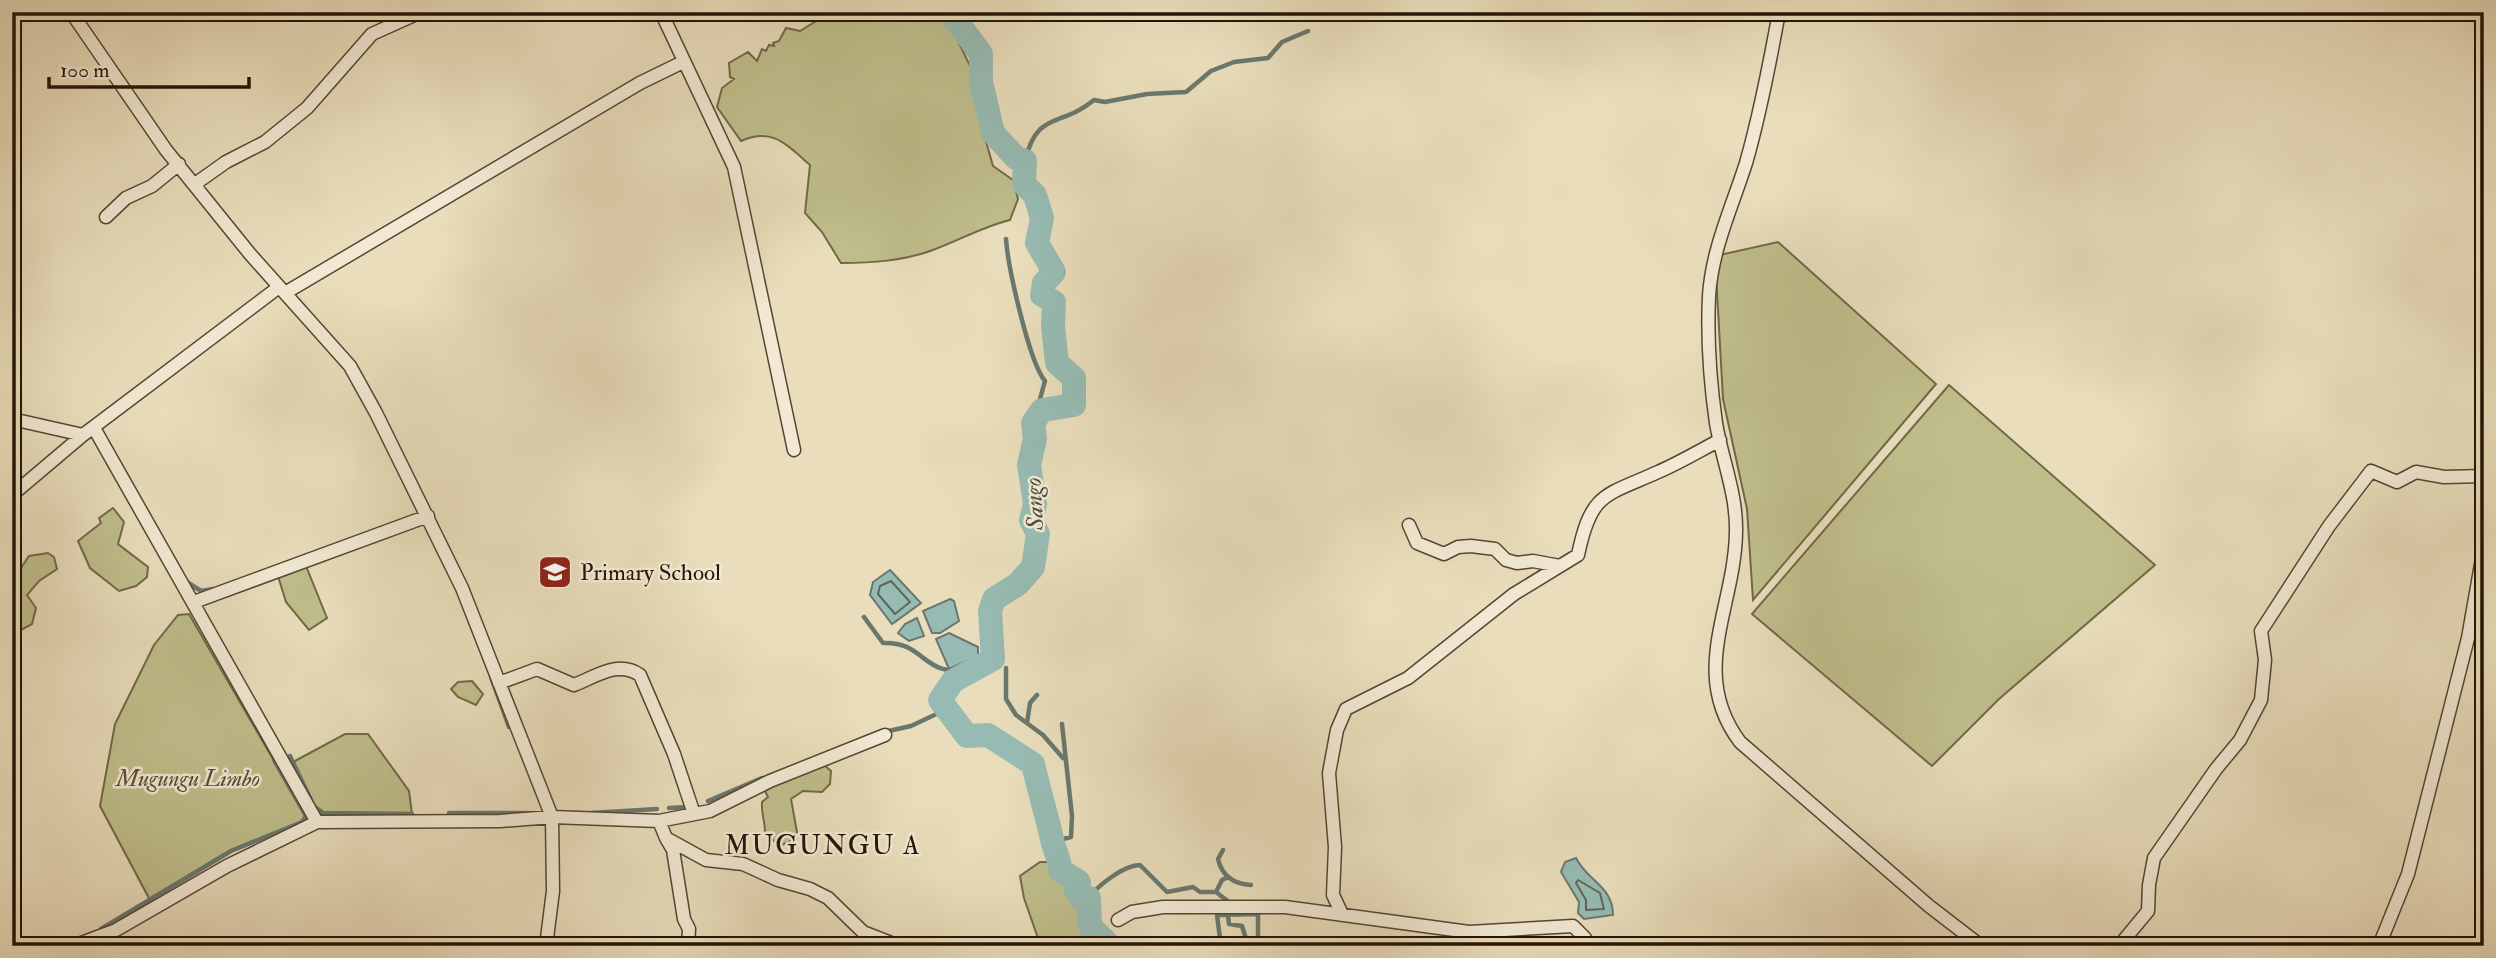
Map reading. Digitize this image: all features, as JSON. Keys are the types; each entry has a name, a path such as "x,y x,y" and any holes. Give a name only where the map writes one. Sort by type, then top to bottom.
{"street":[{"path":"71,12 123,89 179,164 282,290 350,366 428,516 462,588 552,817 553,891 547,946"},
{"path":"195,184 226,162 265,142 307,108 372,34 421,12"},
{"path":"661,12 734,167 794,450"},
{"path":"1798,12 1781,13 1746,161 1712,265 1708,341 1720,440 1735,498 1737,535 1715,654 1716,691 1724,721 1740,743 1929,906 1981,946"},
{"path":"12,495 89,432 282,290 640,83 683,62"},
{"path":"106,217 126,198 152,186 179,164"},
{"path":"12,419 89,432 194,602 317,822"},
{"path":"1342,914 1333,895 1335,846 1329,774 1337,730 1346,709 1408,678 1505,601 1578,555 1585,520 1610,491 1658,472 1720,440"},
{"path":"2119,946 2148,911 2148,885 2154,858 2216,769 2240,740 2261,700 2265,660 2260,631 2329,526 2371,471 2397,482 2416,472 2444,477 2484,476"},
{"path":"194,602 428,516"},
{"path":"1409,525 1417,543 1444,554 1458,547 1495,548 1506,560 1560,566"},
{"path":"2379,946 2407,874 2468,638 2484,547"},
{"path":"499,683 537,669 574,685 619,667 630,668 640,675 660,717 694,814"},
{"path":"73,946 99,938 227,866 317,822 500,821 552,817 659,821 710,811 770,781 885,735"},
{"path":"659,821 673,850 684,919 689,929 688,946"},
{"path":"666,838 706,860 743,864 778,880 810,889 828,898 863,932 899,946"},
{"path":"1320,912 1333,895"},
{"path":"1118,920 1132,912 1163,908 1285,907 1469,932 1573,926 1585,937 1583,946"},
{"path":"99,938 122,946"}],"green space":[{"path":"836,12 944,12 974,74 983,131 993,166 1013,180 1018,199 1010,220 910,257 841,263 822,232 805,213 810,165 786,145 771,137 752,137 741,141 717,107 722,88 734,79 730,77 729,63 748,52 757,61 762,49 766,51 769,45 774,46 773,43 779,41 786,28 800,31 818,20 833,18"},
{"path":"1778,242 1936,384 1753,600 1747,509 1723,399 1715,256"},
{"path":"1949,385 2155,565 1999,699 1932,766 1752,614"},
{"path":"113,508 124,522 118,544 148,567 147,577 136,586 119,591 90,568 78,541 101,523 99,518"},
{"path":"48,553 54,557 57,569 39,581 27,595 36,608 32,624 21,630 12,620 12,573 19,571 29,556"},
{"path":"306,566 327,618 309,630 286,602 278,576"},
{"name":"Mugungu Limbo","path":"189,614 306,816 302,822 231,850 150,900 100,806 115,724 154,645 178,615"},
{"path":"472,681 483,694 476,705 458,697 451,689 458,682"},
{"path":"345,734 368,734 409,791 412,814 323,813 316,810 293,762"},
{"path":"824,765 831,771 830,784 822,792 803,791 791,799 797,832 789,842 779,846 765,832 762,802 768,797 764,789"},
{"path":"1040,862 1049,862 1053,871 1069,883 1095,946 1045,946 1039,941 1024,898 1020,876"}],"water":[{"path":"890,570 921,603 892,624 870,595 873,582"},
{"path":"950,599 954,601 959,621 940,633 932,633 923,611"},
{"path":"917,618 924,636 909,641 898,633 905,624"},
{"path":"949,633 978,647 978,656 949,669 936,639"},
{"path":"1576,858 1609,897 1613,915 1584,919 1578,913 1579,902 1561,872 1565,862"}],"waterway":[{"name":"Sango","path":"950,12 981,54 981,82 993,133 1016,158 1025,161 1024,184 1035,195 1042,218 1037,243 1054,272 1044,283 1042,295 1054,302 1053,326 1057,363 1074,378 1074,405 1042,410 1033,423 1035,439 1029,465 1035,504 1031,520 1038,534 1033,567 1018,584 994,599 990,611 993,659 953,681 940,700 967,736 988,735 1033,764 1060,870 1079,882 1076,890 1082,899 1089,898 1090,926 1110,946"},
{"path":"1025,161 1030,145 1043,127 1082,109 1094,100 1105,102 1147,94 1186,92 1211,71 1234,62 1268,58 1282,42 1308,31"},
{"path":"1006,239 1026,335 1045,381 1038,406 1039,414"},
{"path":"187,582 201,591 213,589"},
{"path":"864,617 883,643 908,648 944,669 974,669"},
{"path":"1006,668 1006,699 1016,715 1043,735 1063,758"},
{"path":"491,677 509,727"},
{"path":"1027,723 1030,703 1037,695"},
{"path":"884,732 911,726 947,709"},
{"path":"1052,842 1071,837 1072,816 1062,724"},
{"path":"290,756 311,800"},
{"path":"101,929 231,851 302,822 306,816 274,760"},
{"path":"708,801 762,778"},
{"path":"315,807 323,813 412,814"},
{"path":"669,808 688,807"},
{"path":"591,813 657,809"},
{"path":"449,813 528,813"},
{"path":"1223,850 1218,859 1226,874 1234,881 1251,885"},
{"path":"1089,898 1112,877 1126,868 1140,865 1167,892 1193,887 1200,892 1216,892 1229,902"},
{"path":"1216,892 1222,880 1228,877"},
{"path":"1221,946 1217,915 1258,914 1258,941 1247,942 1242,926 1229,924 1228,915"},
{"path":"830,946 833,940"}],"place":[{"name":"Primary School","path":"555,572"}],"district":[{"name":"MUGUNGU A","path":"823,845"}]}
